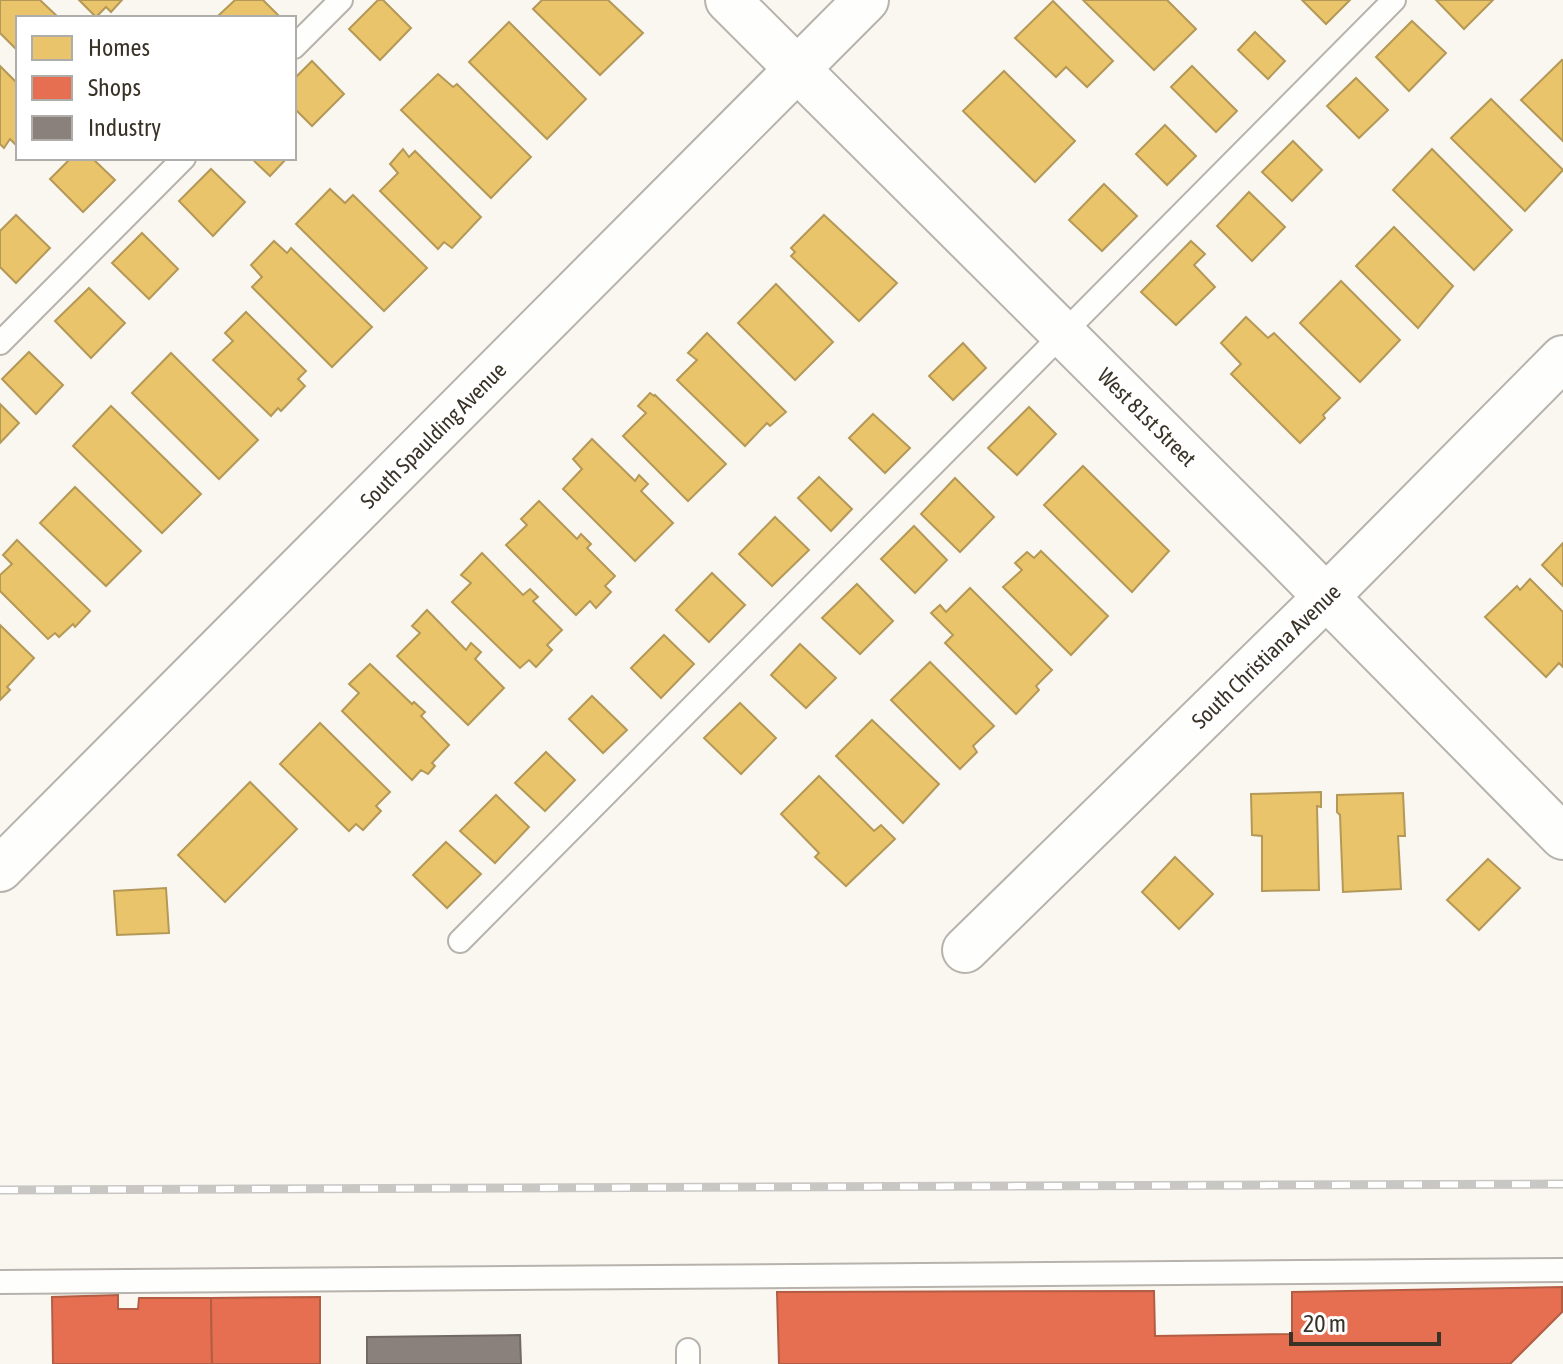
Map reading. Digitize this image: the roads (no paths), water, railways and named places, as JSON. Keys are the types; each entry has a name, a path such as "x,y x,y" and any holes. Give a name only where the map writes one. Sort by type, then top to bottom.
{"street":[{"name":"West 81st Street","path":"728,0 1563,837"},
{"name":"South Spaulding Avenue","path":"0,869 866,0"},
{"name":"South Christiana Avenue","path":"965,950 1326,597 1563,358"}],"lane":[{"path":"296,45 341,0"},
{"path":"460,941 1394,0"},
{"path":"0,343 182,160"},
{"path":"0,1282 1563,1270"}],"railway":[{"path":"0,1190 1563,1184"}]}
